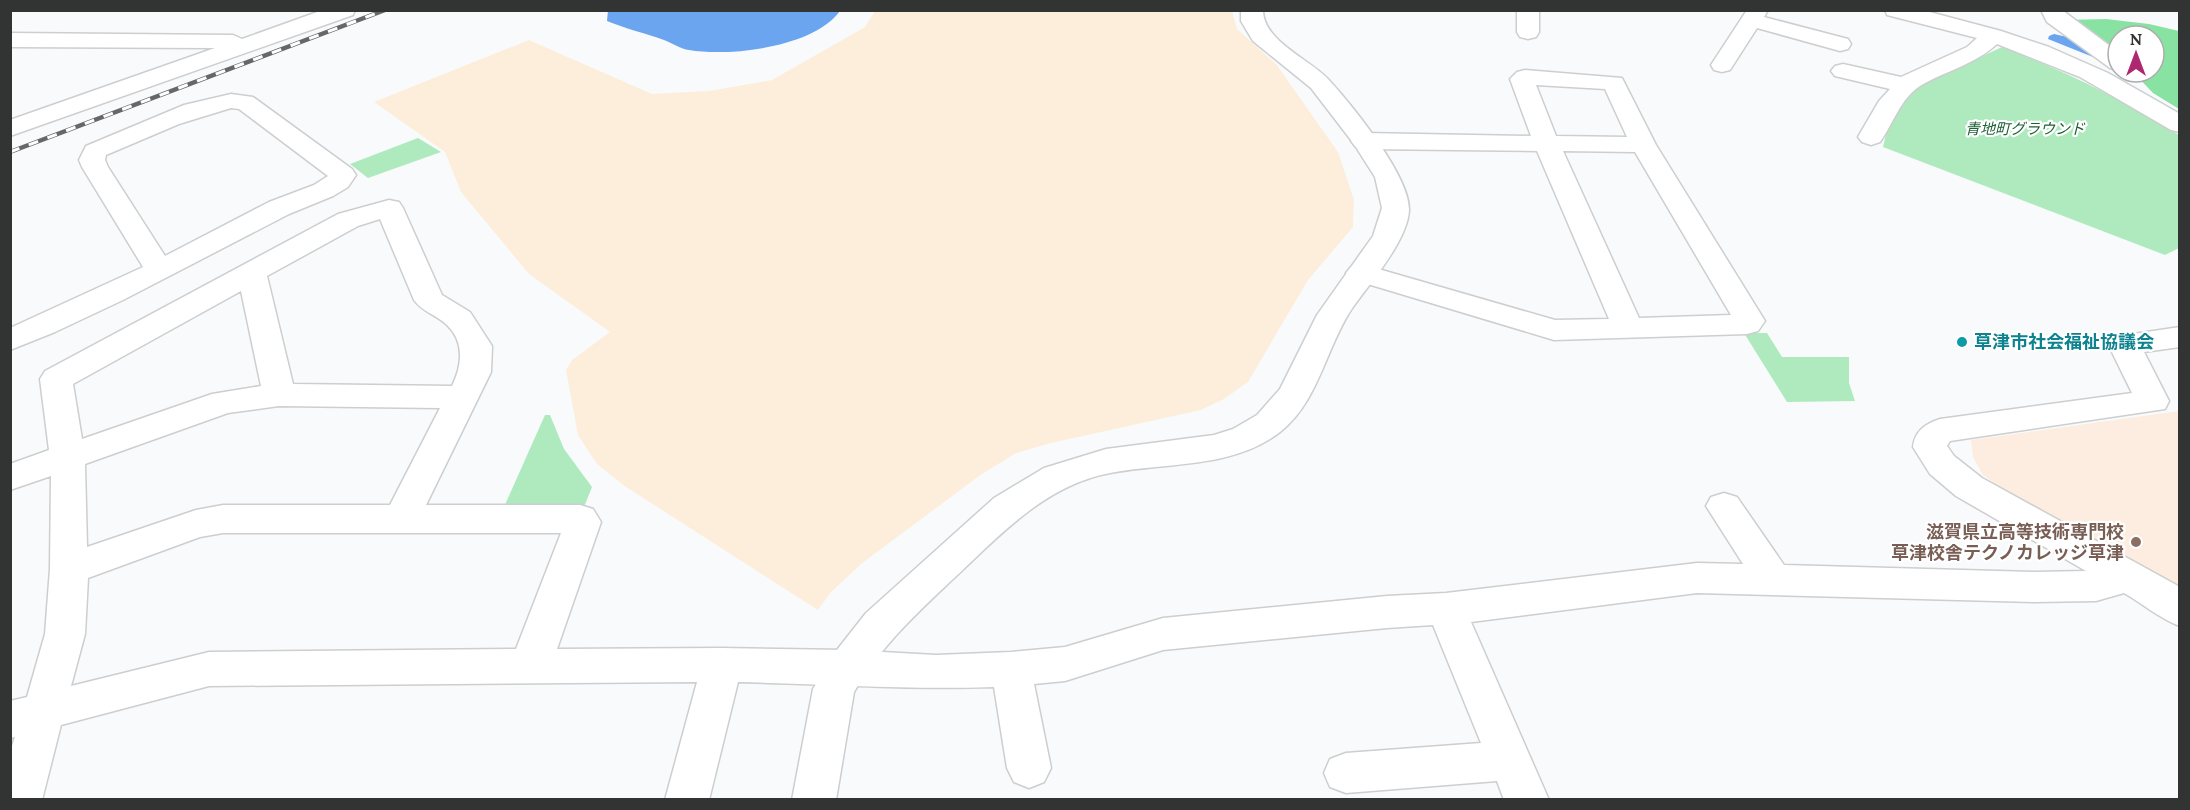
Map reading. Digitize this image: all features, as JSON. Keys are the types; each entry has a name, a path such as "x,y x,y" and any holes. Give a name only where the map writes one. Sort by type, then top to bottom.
{"street":[{"path":"10,129 345,10"},
{"path":"814,800 834,689 847,666 880,624 1007,507 1056,477 1106,461 1217,447 1245,437 1269,423 1293,394 1332,315 1386,237 1393,223 1396,208 1388,177 1364,141 1319,83 1261,36 1252,21 1252,10"},
{"path":"1528,10 1528,32"},
{"path":"1895,10 1989,35 2069,63 2132,96 2180,125"},
{"path":"1979,10 1989,35"},
{"path":"2051,10 2055,17 2106,54"},
{"path":"1722,65 1754,16 1840,44"},
{"path":"1871,137 1891,101 1905,86 1975,52 1989,35"},
{"path":"10,40 228,41 246,45"},
{"path":"1843,71 1880,78 1905,86"},
{"path":"1361,273 1554,330 1747,324 1750,321 1643,145 1614,83 1525,77 1522,79 1547,144 1628,326"},
{"path":"2132,96 2138,84"},
{"path":"10,340 76,312 291,202 334,186 343,175 245,102 235,100 212,104 95,151 92,160 95,167 159,269"},
{"path":"1364,141 1643,145"},
{"path":"19,800 26,716 65,634 69,569 68,459 56,379 348,219 389,208 429,300 459,319 476,346 475,372 401,519"},
{"path":"251,271 279,395"},
{"path":"2180,337 2124,344 2153,400 1940,431 1931,439 1930,447 1934,457 1969,487 2129,576 2166,598 2180,610"},
{"path":"10,477 68,459 224,402 279,395 463,397"},
{"path":"1724,506 1774,581"},
{"path":"69,569 196,524 223,519 580,519 584,522 530,667"},
{"path":"26,716 208,669 722,665 847,666 936,672 1011,669 1065,664 1163,634 1387,612 1446,609 1697,578 2034,587 2096,586 2129,576"},
{"path":"1446,609 1527,800"},
{"path":"687,800 722,665"},
{"path":"1011,669 1029,768"},
{"path":"1346,773 1510,760"}],"shaded area":[{"path":"875,11 1232,11 1237,29 1276,64 1338,152 1354,200 1353,227 1308,280 1248,382 1224,399 1201,410 1051,443 1016,453 979,476 861,564 831,592 818,610 626,487 597,464 578,435 566,370 572,360 610,332 529,274 461,192 445,152 374,102 529,40 652,94 709,91 772,80 865,27"},
{"name":"滋賀県立高等技術専門校 草津校舎テクノカレッジ草津","path":"2179,411 2179,593 2006,492 1982,474 1973,457 1971,440"}],"green space":[{"path":"2106,19 2149,24 2106,24 2106,51 2063,20"},
{"path":"2166,28 2179,31 2179,109 2153,93 2144,84 2166,84"},
{"name":"青地町グラウンド","path":"2002,47 2093,86 2179,135 2179,248 2165,255 1883,147 1890,117 1915,88"},
{"path":"418,138 441,152 368,178 350,164"},
{"path":"1744,333 1767,333 1782,357 1849,357 1849,383 1855,401 1787,402"},
{"path":"545,415 550,415 564,449 592,487 584,507 504,507"}],"water":[{"path":"608,10 840,11 828,23 792,41 748,50 706,52 689,50 607,21"},
{"path":"2054,34 2067,37 2098,59 2048,39"}],"railway":[{"path":"10,152 385,10"}],"place":[{"name":"草津市社会福祉協議会","path":"1962,342"},
{"name":"滋賀県立高等技術専門校 草津校舎テクノカレッジ草津","path":"2136,542"}]}
